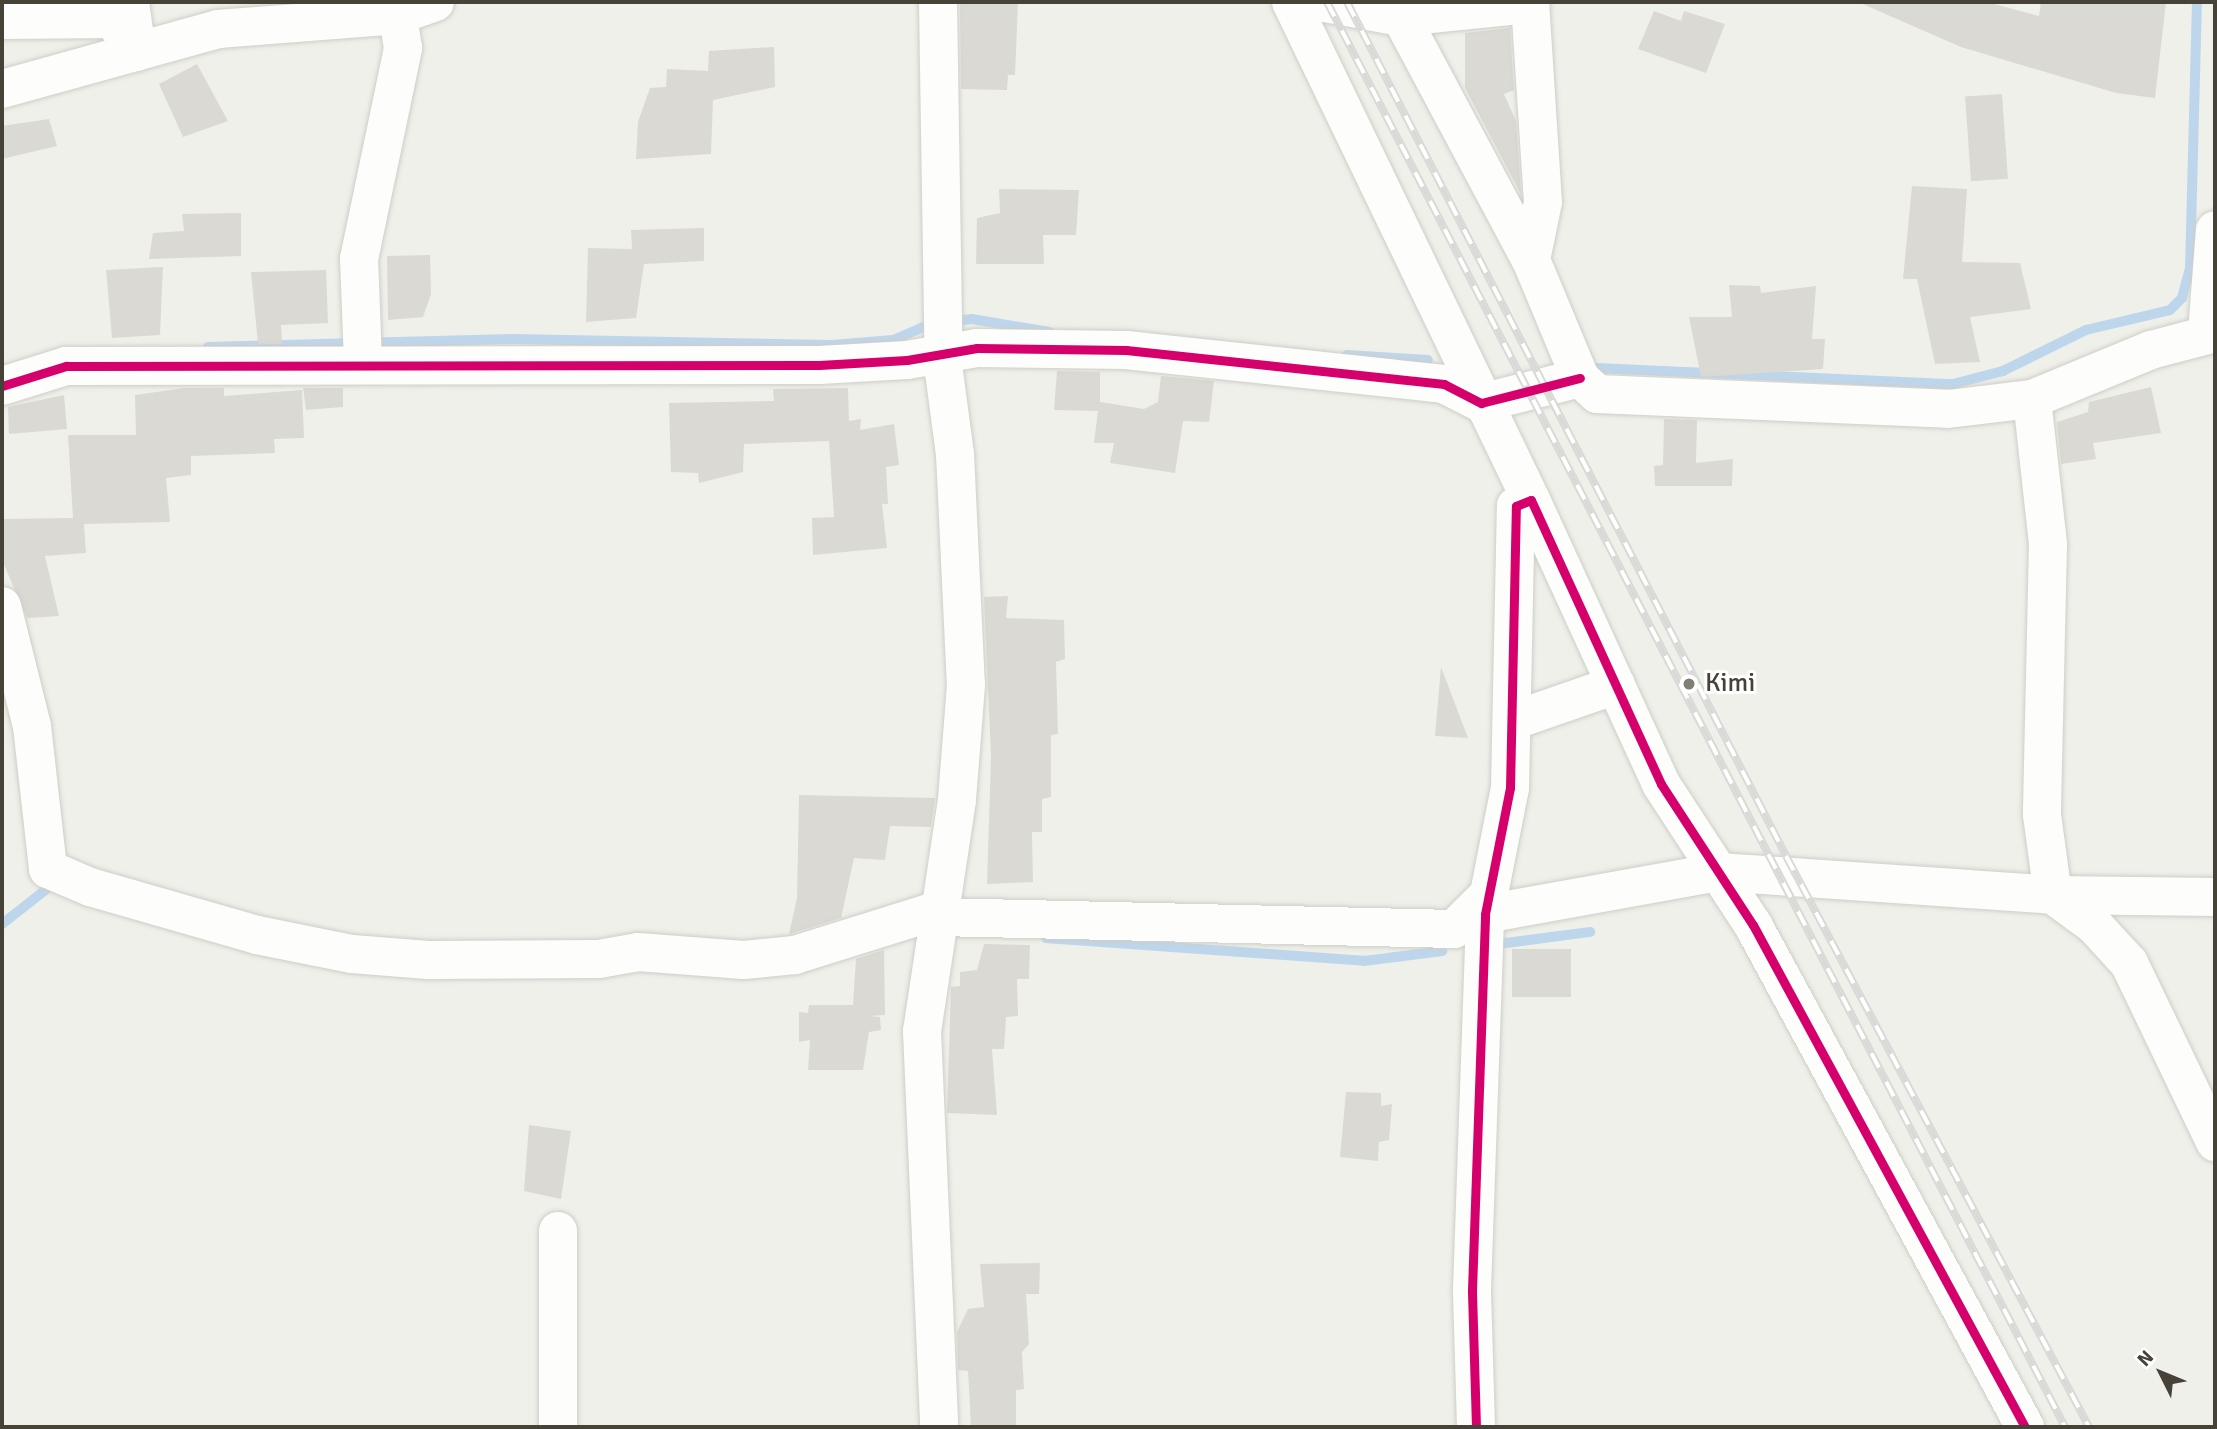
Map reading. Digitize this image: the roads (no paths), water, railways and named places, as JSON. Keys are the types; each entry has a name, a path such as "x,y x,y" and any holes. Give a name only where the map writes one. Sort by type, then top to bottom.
{"street":[{"path":"130,2 136,52"},
{"path":"2,89 218,29 398,15 435,2"},
{"path":"939,2 947,333 966,685 957,800 938,914 920,1071 939,1427"},
{"path":"1291,2 1481,403 1531,500 1661,784 1753,925 2025,1427"},
{"path":"1320,2 1397,9 1530,3 1543,202 1531,260"},
{"path":"1397,9 1531,260 1580,377 1597,394 1702,402 1948,410 2032,399 2211,333 2215,230"},
{"path":"362,346 359,258 403,48 398,15"},
{"path":"2,20 112,19 136,52"},
{"path":"2,386 66,366 362,346 819,365 947,333 977,348 1126,349 1444,384 1481,403 1580,377"},
{"path":"2032,399 2048,544 2042,815 2053,895 2094,925 2129,963 2215,1142"},
{"path":"1467,1423 1487,904 1510,788 1516,506 1531,500"},
{"path":"2,606 32,726 48,869 90,887 257,935 352,954 428,960 598,959 638,952 744,960 795,955 938,914 1454,929 1487,904 1719,872 2053,895 2215,897"},
{"path":"1512,721 1616,685"},
{"path":"558,1231 558,1427"}],"waterway":[{"path":"1596,368 1953,384 2003,371 2086,330 2170,310 2182,298 2190,268 2197,2"},
{"path":"208,347 514,339 832,345 893,340 928,325 972,319 1049,332"},
{"path":"1347,355 1428,360"},
{"path":"2,924 53,884"},
{"path":"1506,943 1590,932"},
{"path":"1046,938 1364,961 1442,951"}],"railway":[{"path":"1327,2 2065,1427"},
{"path":"1347,2 1786,856 2089,1427"}],"place":[{"name":"Kimi","path":"1689,684"}]}
